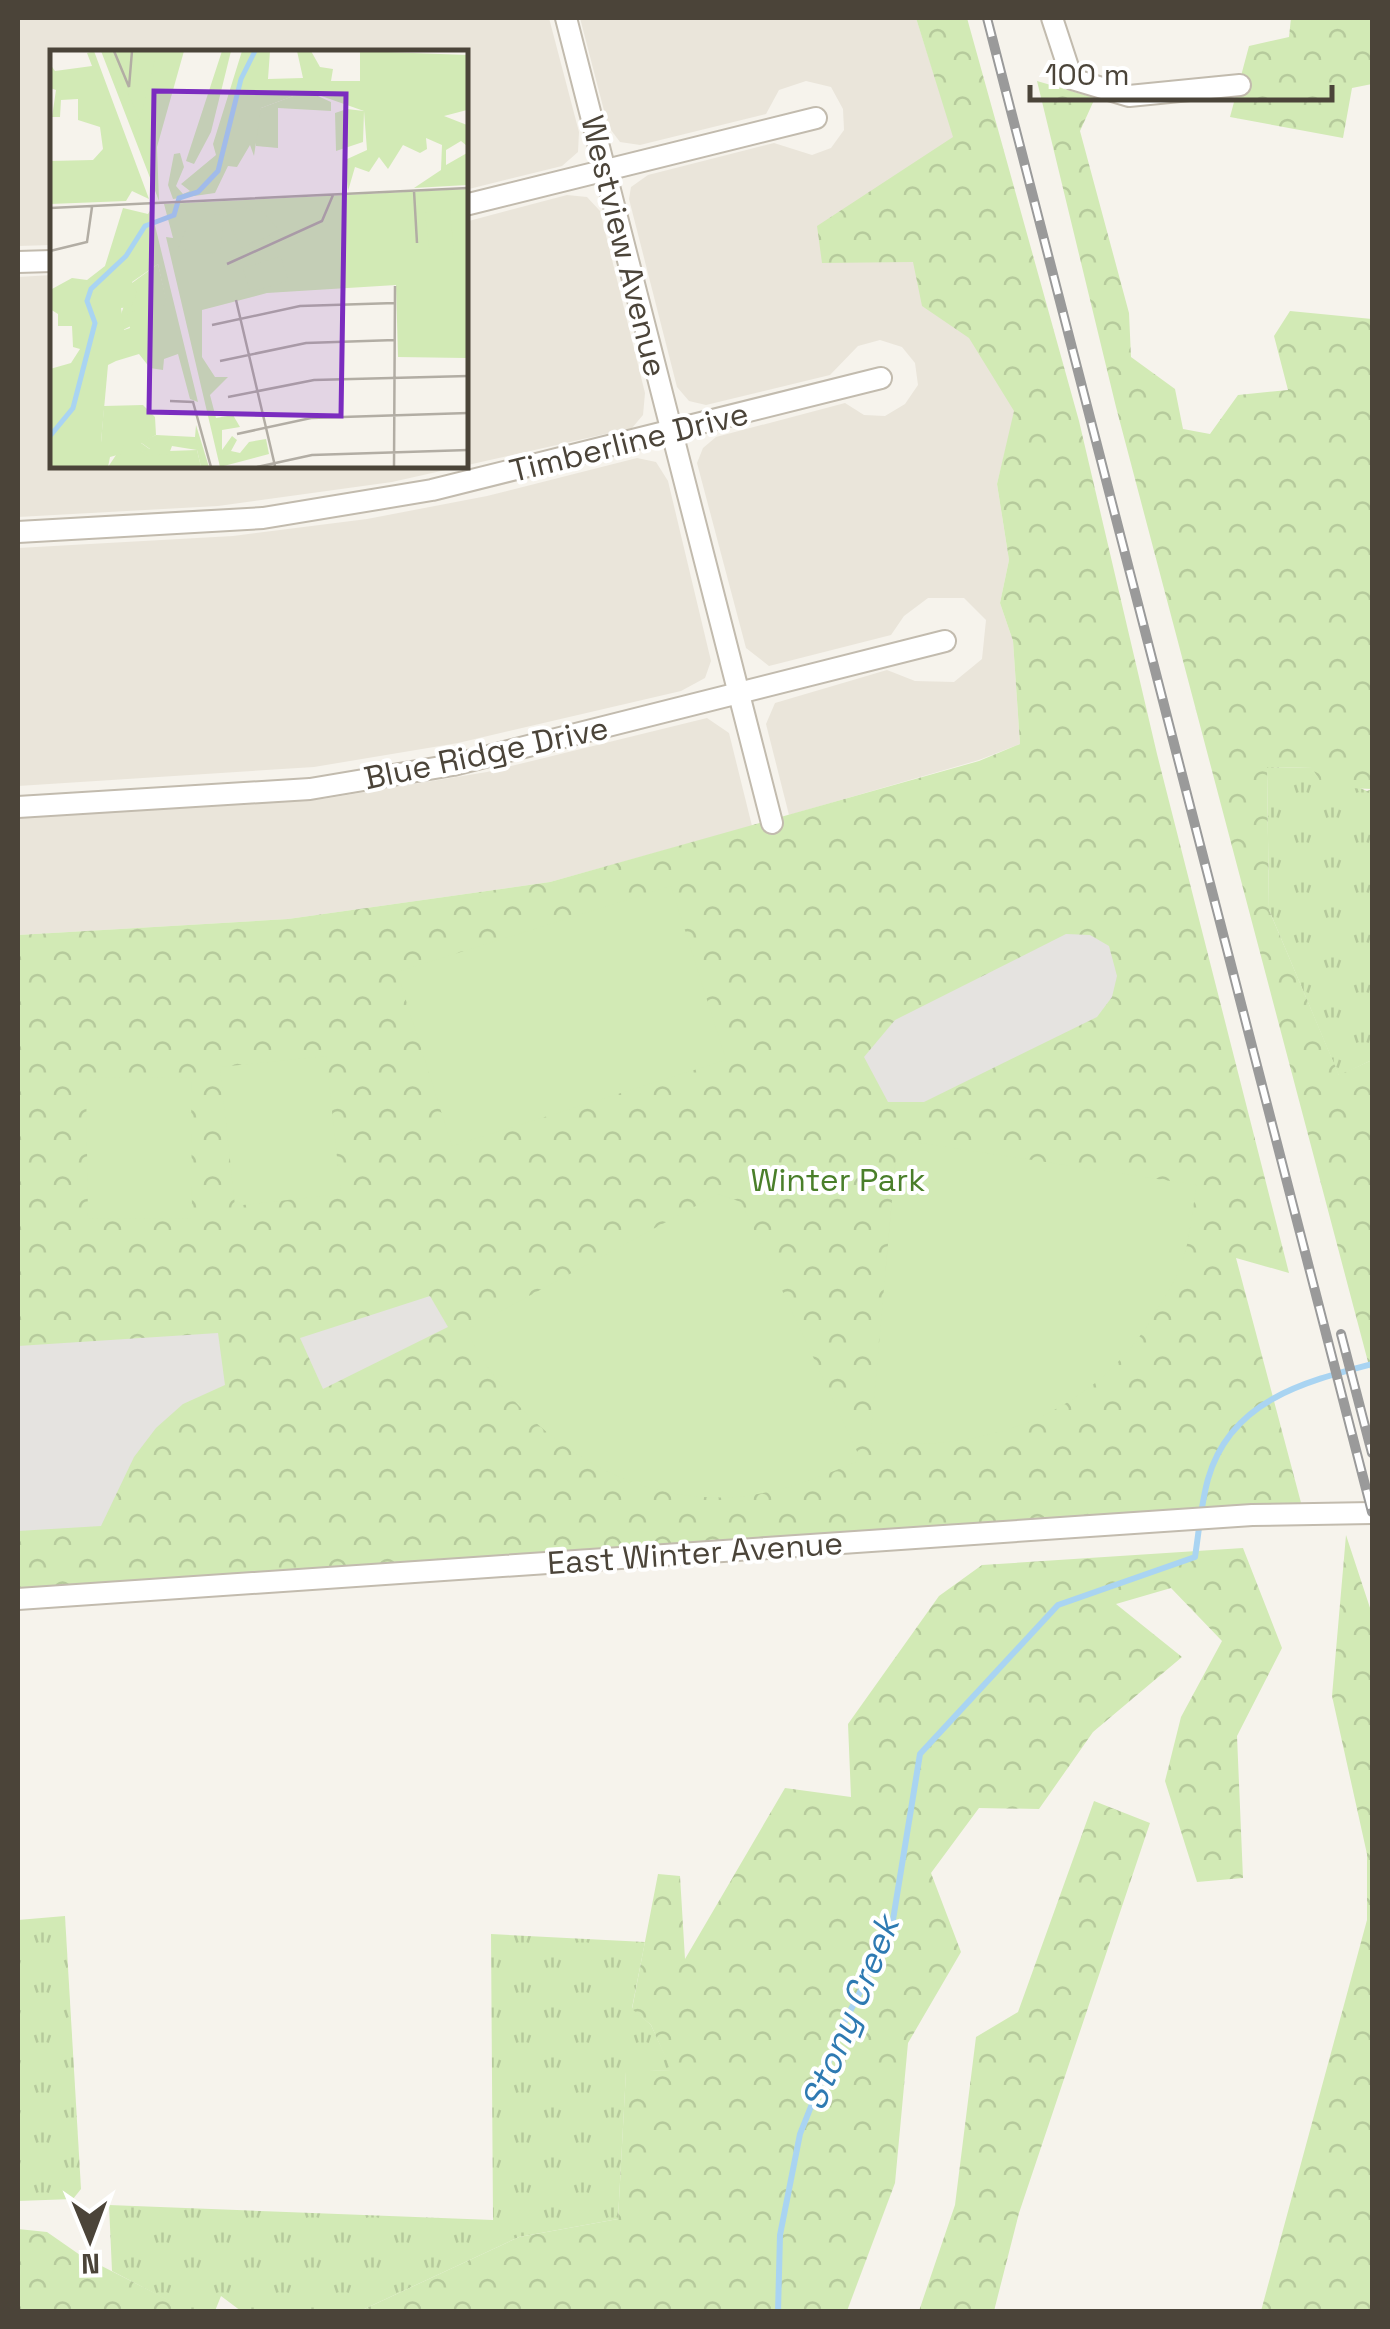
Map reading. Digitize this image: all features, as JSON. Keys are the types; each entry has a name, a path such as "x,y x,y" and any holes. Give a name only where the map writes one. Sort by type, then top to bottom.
{"street":[{"name":"Westview Avenue","path":"566,18 772,823"},
{"path":"1052,18 1072,78 1129,96 1240,85"},
{"path":"468,203 816,118"},
{"path":"18,262 50,260"},
{"name":"Timberline Drive","path":"18,532 263,518 432,490 670,434 881,378"},
{"name":"Blue Ridge Drive","path":"18,807 310,789 452,765 945,642"},
{"name":"East Winter Avenue","path":"18,1599 1252,1515 1372,1513"}],"shaded area":[{"path":"18,18 549,18 579,132 578,152 562,166 468,189 468,50 50,50 50,245 18,246"},
{"path":"580,18 916,18 954,137 1015,411 997,484 1009,560 1000,603 1013,641 1020,744 979,760 789,815 766,724 775,703 887,670 915,681 954,682 982,659 986,620 964,598 928,598 904,616 891,635 769,666 746,648 697,463 703,448 716,437 845,403 864,415 885,416 905,404 918,385 915,363 902,347 880,340 858,346 830,375 706,405 689,401 677,387 629,199 631,187 648,175 774,143 812,155 831,148 844,130 843,109 831,87 806,81 779,90 766,114 640,145 620,142 608,126"},
{"path":"567,195 587,197 600,211 645,393 643,415 632,428 468,465 468,221"},
{"path":"50,275 50,468 454,468 392,482 218,506 18,517 18,277"},
{"path":"637,458 656,462 668,481 711,661 705,678 681,691 458,743 314,767 18,786 18,548 233,536 367,519 487,496"},
{"path":"707,718 729,733 752,826 550,882 288,919 18,935 18,818 323,799 487,772"},
{"path":"1066,934 1090,935 1109,946 1117,976 1112,997 1097,1017 924,1102 888,1102 864,1057 895,1020"},
{"path":"430,1296 448,1327 323,1389 300,1338"},
{"path":"218,1333 225,1385 183,1404 156,1428 134,1457 101,1526 18,1531 18,1346"}],"green space":[{"name":"Winter Park","path":"916,18 967,18 1079,421 1157,754 1289,1273 1236,1258 1304,1514 18,1599 18,935 288,919 550,882 979,761 1020,744 1013,641 1000,603 1009,560 997,484 1014,411 969,338 922,306 913,262 822,263 817,226 953,137"},
{"path":"1291,18 1372,18 1372,84 1352,88 1343,138 1230,117 1249,46 1289,37"},
{"path":"1037,81 1095,98 1080,131 1129,313 1131,357 1175,389 1183,429 1210,434 1238,395 1288,390 1274,336 1290,311 1372,319 1372,789 1324,787 1312,768 1267,767 1269,910 1339,1075 1372,1060 1372,1377 1116,407"},
{"path":"1267,767 1313,768 1367,791 1372,789 1372,1060 1339,1076 1269,910"},
{"path":"671,886 726,1060 452,1146 397,972"},
{"path":"326,1056 341,1194 235,1206 220,1067"},
{"path":"191,1077 192,1218 88,1219 86,1078"},
{"path":"914,1142 1197,1185 1178,1273 1133,1345 1104,1375 1071,1400 996,1433 913,1444 870,1442 896,1156"},
{"path":"718,1194 741,1202 861,1460 780,1489 707,1497 664,1491 622,1478 583,1458 547,1433 515,1402 488,1368 466,1330"},
{"path":"1346,1535 1372,1614 1372,2311 1261,2311 1367,1920 1367,1854 1332,1696"},
{"path":"1243,1548 1282,1648 1237,1736 1243,1878 1197,1882 1165,1781 1181,1717 1222,1641 1171,1588 1116,1604 1182,1657 1093,1732 1039,1809 979,1808 931,1873 961,1952 908,2043 895,2183 847,2311 360,2311 519,2237 618,2219 626,2071 671,2070 651,2025 632,2009 658,1874 680,1876 685,1959 785,1788 851,1797 848,1724 939,1596 982,1565"},
{"path":"1094,1801 1150,1823 1019,2213 994,2311 919,2311 955,2205 976,2037 1018,2012"},
{"path":"65,1916 81,2189 73,2199 18,2201 18,1920"},
{"path":"491,1934 645,1942 632,2008 651,2025 672,2070 626,2072 618,2219 519,2237 360,2311 241,2311 221,2296 215,2311 190,2312 112,2271 109,2205 493,2220"},
{"path":"18,2229 47,2232 80,2255 190,2311 18,2311"}],"waterway":[{"name":"Stony Creek","path":"778,2312 780,2235 800,2134 846,2019 891,1932 920,1754 1058,1605 1195,1557 1208,1479 1219,1452 1251,1413 1296,1388 1372,1364"}],"railway":[{"path":"987,18 1372,1512"},
{"path":"1341,1334 1372,1453"}]}
